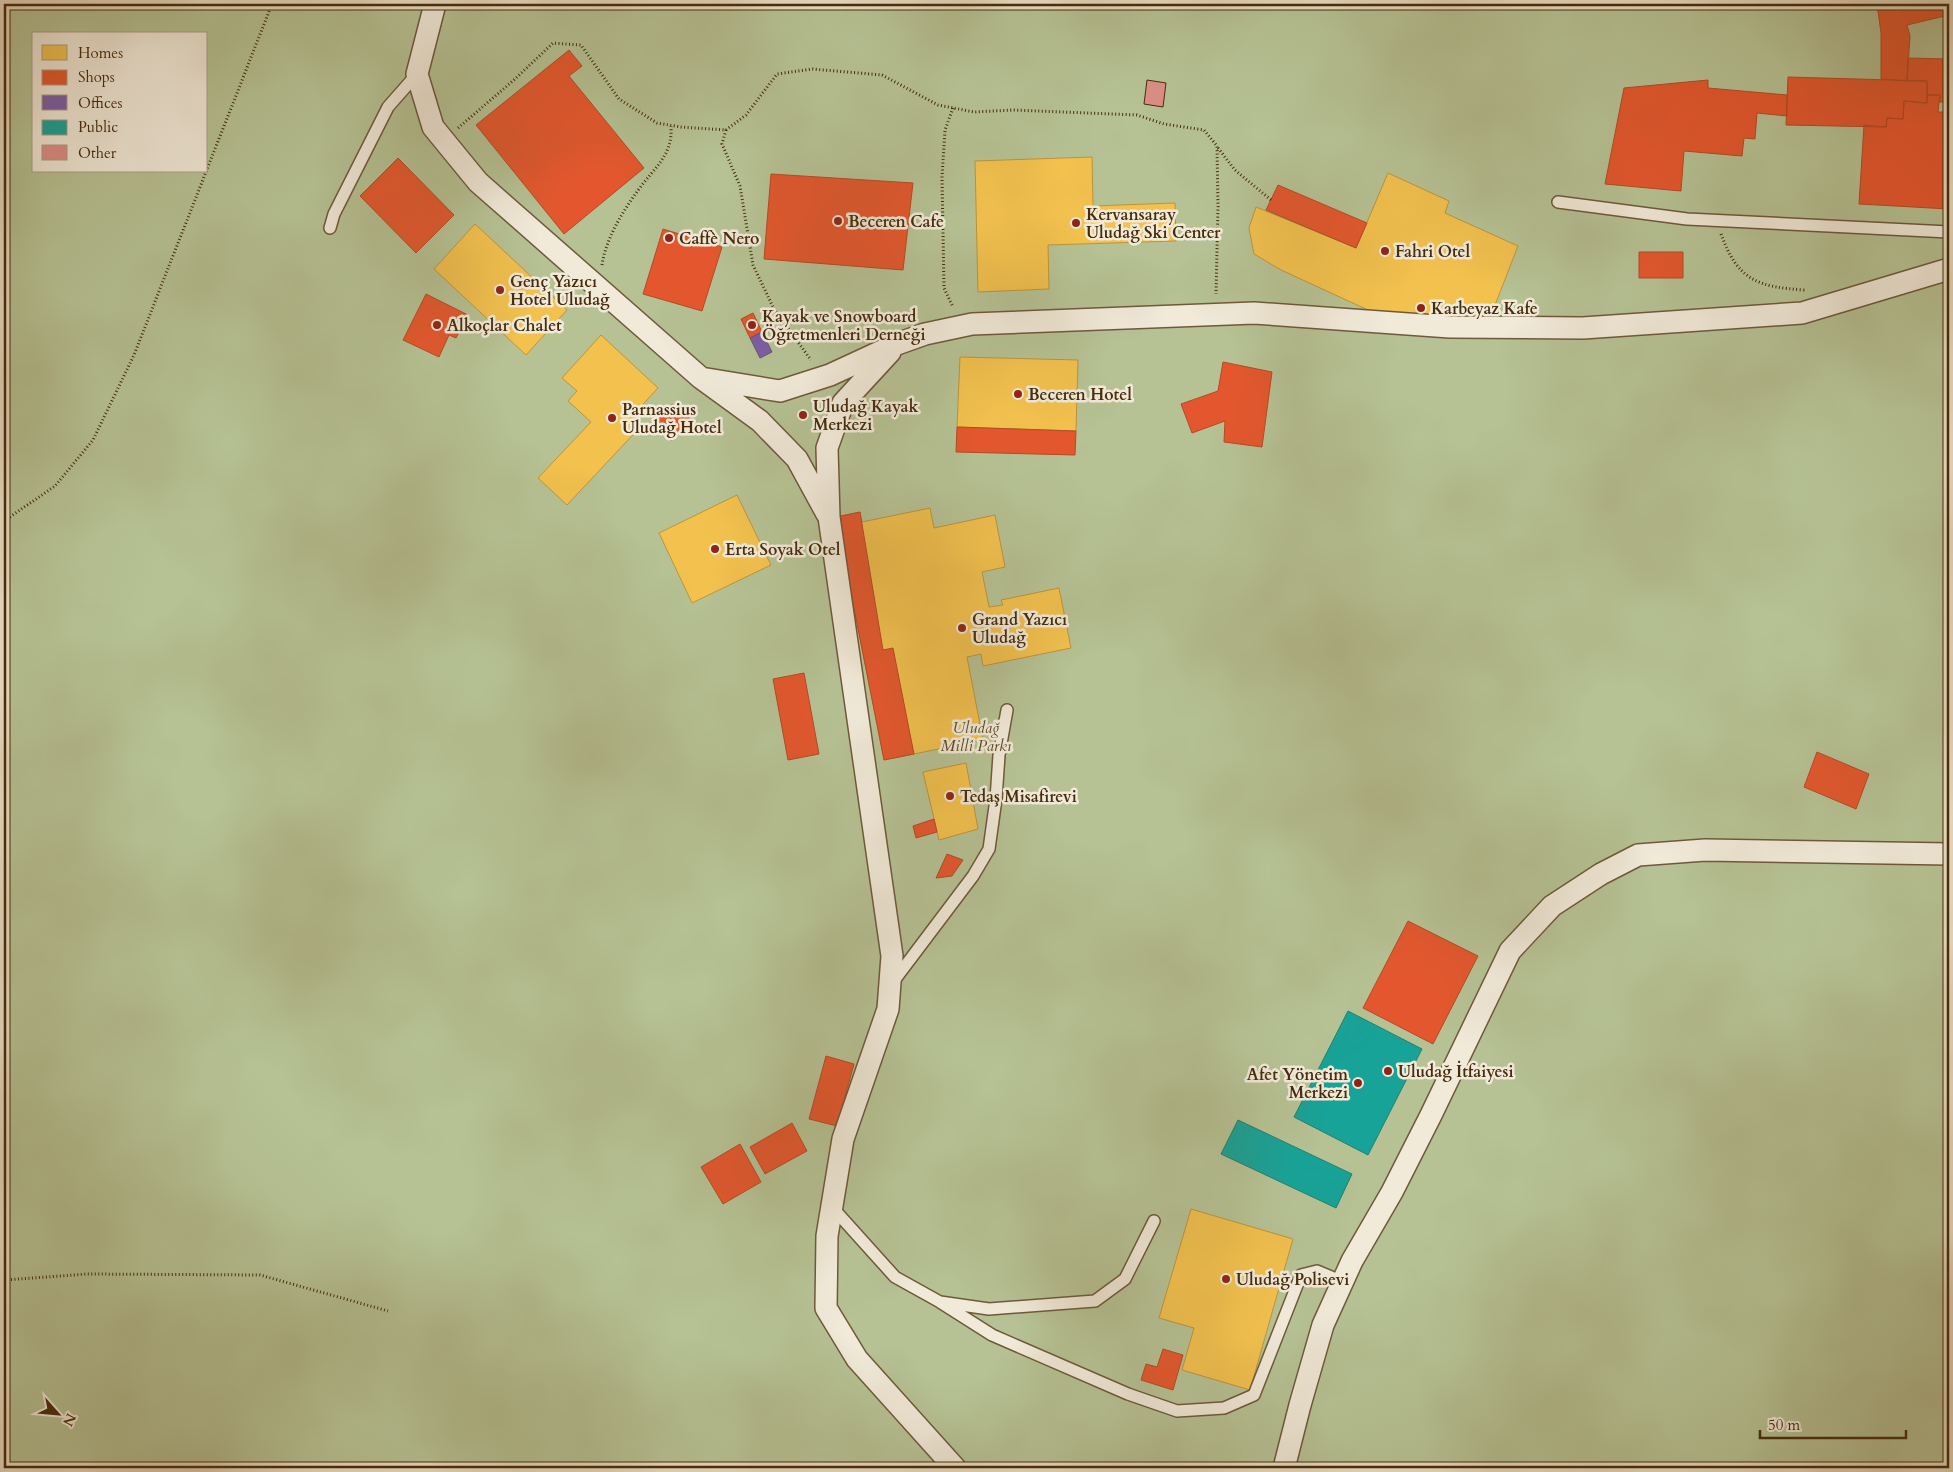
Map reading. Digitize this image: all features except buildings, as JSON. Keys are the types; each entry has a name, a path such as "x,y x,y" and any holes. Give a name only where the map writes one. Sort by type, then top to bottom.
{"street":[{"path":"435,4 417,74 433,126 478,182 701,378 760,421 797,459 829,517"},
{"path":"701,378 780,391 824,377 897,344 925,334 972,324 1254,313 1450,327 1592,327 1802,313 1949,270"},
{"path":"897,344 843,403 828,448 829,517 892,956 888,1009 843,1139 827,1236 826,1308 857,1360 955,1468"},
{"path":"1284,1468 1323,1326 1352,1261 1392,1192 1510,951 1552,906 1601,874 1638,855 1705,850 1949,854"}],"lane":[{"path":"330,228 334,214 388,107 417,74"},
{"path":"1558,202 1687,219 1949,232"},
{"path":"890,987 973,876 989,849 996,799 999,755 1007,710"},
{"path":"832,1207 896,1277 940,1302 992,1336 1128,1394 1177,1411 1224,1408 1254,1394 1301,1275 1317,1271 1343,1282"},
{"path":"940,1302 989,1310 1095,1301 1125,1279 1154,1221"}],"path":[{"path":"208,167 272,4"},
{"path":"444,140 515,79 553,43 581,45 619,99 657,123 671,126 726,130"},
{"path":"824,377 774,309 753,265 740,186 722,144 726,130 746,115 776,74 812,69 882,75 938,105 974,112 1013,110 1137,115 1164,124 1204,130 1235,170 1271,200"},
{"path":"953,108 945,130 942,168 944,288 962,326"},
{"path":"600,290 602,262 613,232 639,189 663,160 672,139 671,126"},
{"path":"1217,146 1217,315"},
{"path":"4,521 55,486 94,440 134,355 206,172"},
{"path":"1716,220 1725,246 1735,266 1754,281 1777,288 1813,290"},
{"path":"4,1280 87,1274 260,1275 388,1311"}],"green space":[{"name":"Uludağ Millî Parkı","path":"4,4 1949,4 1949,1468 4,1468"}],"place":[{"name":"Beceren Cafe","path":"838,221"},
{"name":"Kervansaray Uludağ Ski Center","path":"1076,223"},
{"name":"Caffè Nero","path":"669,238"},
{"name":"Fahri Otel","path":"1385,251"},
{"name":"Genç Yazıcı Hotel Uludağ","path":"500,290"},
{"name":"Karbeyaz Kafe","path":"1421,308"},
{"name":"Alkoçlar Chalet","path":"437,325"},
{"name":"Kayak ve Snowboard Öğretmenleri Derneği","path":"752,325"},
{"name":"Beceren Hotel","path":"1018,394"},
{"name":"Uludağ Kayak Merkezi","path":"803,415"},
{"name":"Parnassius Uludağ Hotel","path":"612,418"},
{"name":"Erta Soyak Otel","path":"715,549"},
{"name":"Grand Yazıcı Uludağ","path":"962,628"},
{"name":"Tedaş Misafirevi","path":"950,796"},
{"name":"Uludağ İtfaiyesi","path":"1388,1071"},
{"name":"Afet Yönetim Merkezi","path":"1358,1083"},
{"name":"Uludağ Polisevi","path":"1226,1279"}]}
